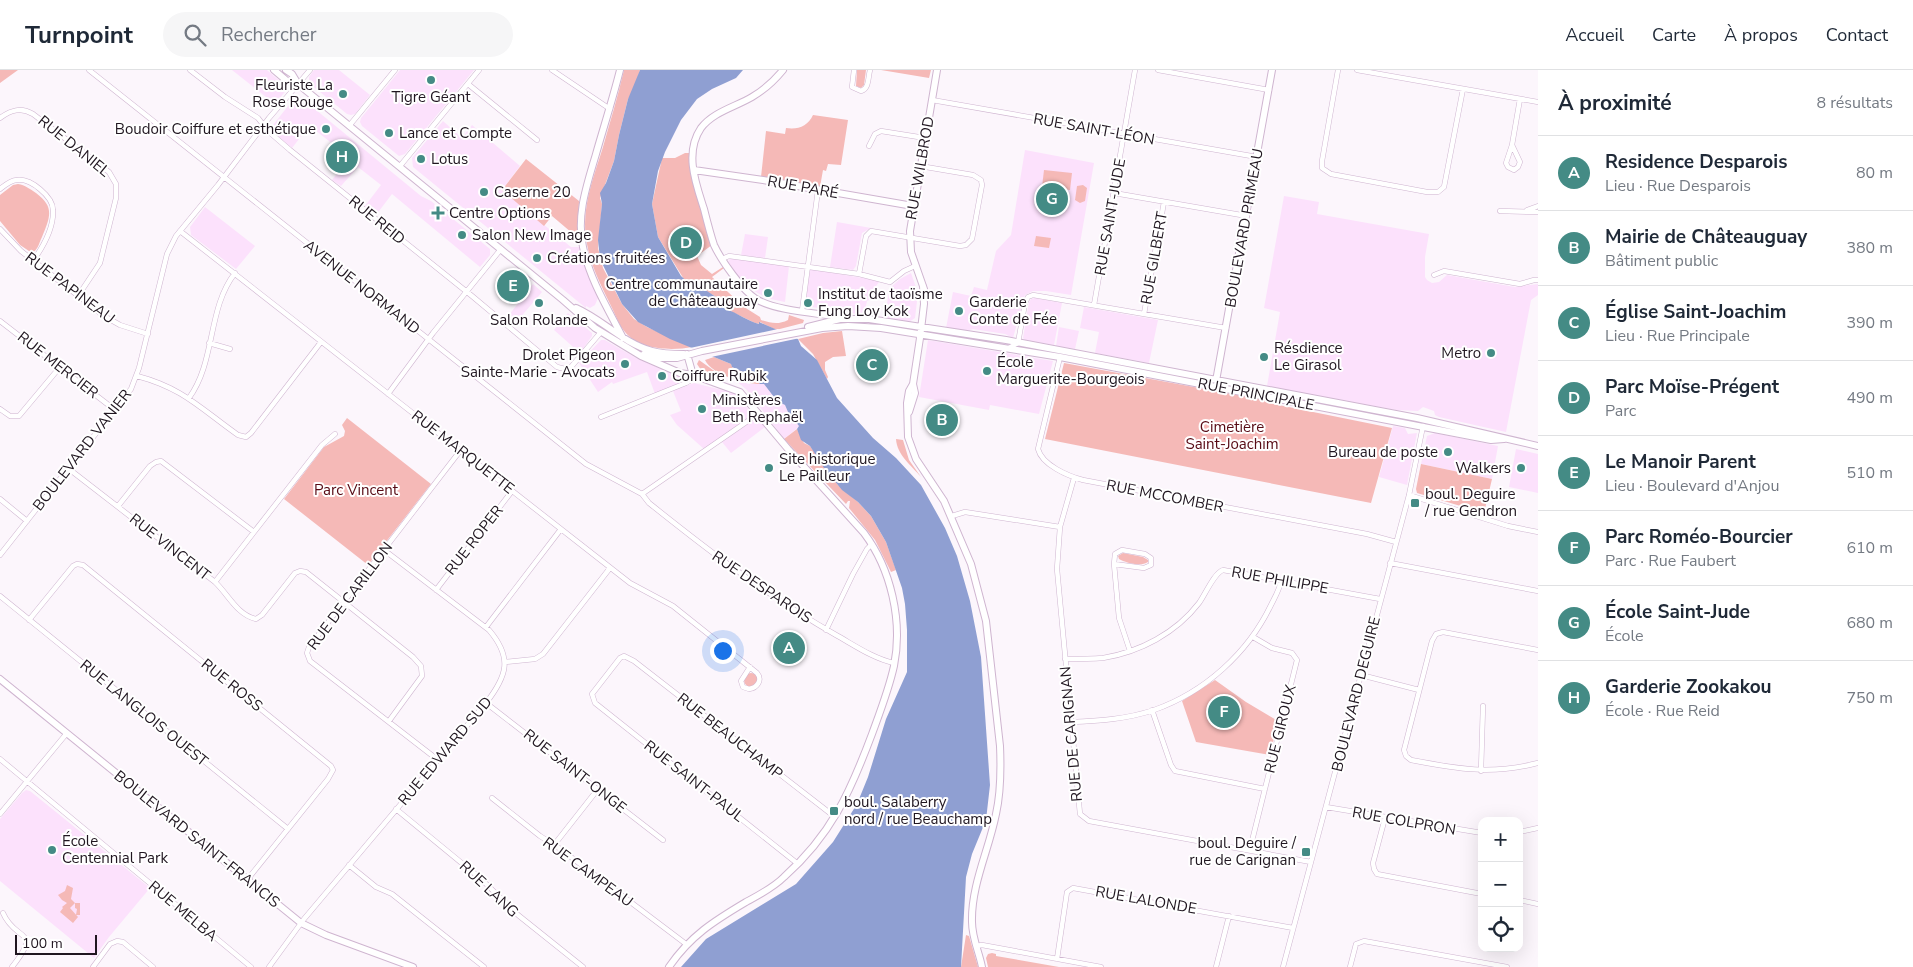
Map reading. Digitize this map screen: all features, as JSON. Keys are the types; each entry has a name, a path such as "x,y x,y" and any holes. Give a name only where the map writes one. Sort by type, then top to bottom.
{"street":[{"name":"AVENUE NORMAND","path":"89,70 586,464 642,494"},
{"name":"RUE REID","path":"190,70 254,116 290,150 555,365 565,369 573,365 603,329"},
{"path":"274,70 287,81 298,84"},
{"path":"286,70 292,74 298,84 501,249 571,307 585,321 653,351 665,354 688,354"},
{"name":"BOULEVARD VANIER","path":"0,555 131,389 137,376 172,240 310,70"},
{"path":"350,126 395,70"},
{"path":"400,166 479,70"},
{"path":"552,70 610,109"},
{"path":"620,70 585,191 580,224 587,264 623,338"},
{"name":"RUE PRINCIPALE","path":"783,70 759,93 705,123 694,142 692,154 694,170 714,243 722,258 743,287 753,297 769,304 849,318 877,320 1008,348 1216,382"},
{"path":"854,70 852,87 859,91 866,88 870,70"},
{"name":"RUE WILBROD","path":"937,70 909,236 910,252 923,286 924,307 913,384 914,392 908,415 907,430 916,459 940,493 952,516 971,564 986,621 1000,758 1000,789 996,814 978,879 972,910 972,925 982,967"},
{"name":"RUE SAINT-JUDE","path":"1094,304 1135,70"},
{"path":"1158,70 1269,90"},
{"name":"BOULEVARD PRIMEAU","path":"1216,382 1272,70"},
{"path":"1338,70 1322,168 1331,174 1427,192 1438,192 1444,187 1463,89"},
{"path":"1357,70 1538,102"},
{"path":"468,84 537,140"},
{"path":"1512,145 1520,162 1514,170 1507,166 1506,163 1512,145 1520,99"},
{"name":"RUE SAINT-LÉON","path":"932,100 1257,157"},
{"name":"RUE DANIEL","path":"0,118 15,110 26,110 99,163 111,174 114,180 116,198 100,263 78,296"},
{"path":"869,146 874,134 881,131 925,138"},
{"path":"859,274 865,240 870,232 876,231 909,236 960,246 968,244 973,236 982,185 979,178 974,175 920,166"},
{"name":"RUE PARÉ","path":"694,170 913,206"},
{"path":"0,189 15,180 24,180 40,190 51,202 53,212 50,226 44,242 33,261"},
{"path":"802,310 818,190"},
{"path":"1114,193 1247,216"},
{"name":"RUE GILBERT","path":"1144,314 1164,202"},
{"path":"1526,211 1538,206"},
{"path":"1500,211 1538,212"},
{"name":"RUE PAPINEAU","path":"0,228 33,261 115,323 148,334"},
{"name":"RUE MARQUETTE","path":"180,231 610,568 638,588 676,609 750,667"},
{"path":"388,394 428,339 501,249"},
{"path":"722,258 729,256 808,266 859,274 890,282 904,270 915,266"},
{"path":"1434,275 1444,271 1520,284 1538,280"},
{"path":"189,398 199,382 222,294 235,273"},
{"path":"1008,348 1015,346 1018,342 1025,303 1031,296 1037,295 1226,328"},
{"path":"603,329 610,313"},
{"name":"RUE PRINCIPALE","path":"787,333 849,318"},
{"name":"RUE MERCIER","path":"0,321 115,410"},
{"name":"RUE PRINCIPALE","path":"787,333 829,327 853,326 922,330 1018,342 1424,423 1491,434 1504,439 1538,446"},
{"path":"603,329 641,356 673,370 740,392 788,450 850,517 872,544 885,572 892,597 896,634 894,663 885,696 869,740 851,788 819,841 780,881 712,922 686,944 669,967"},
{"path":"633,351 664,358 677,358 787,333"},
{"path":"137,376 160,383 189,398 238,435 246,437 321,342"},
{"path":"209,343 230,349"},
{"path":"688,354 693,376"},
{"name":"RUE MCCOMBER","path":"1060,357 1038,451 1048,462 1074,478 1367,534 1396,542"},
{"path":"0,410 14,417 20,416 60,367"},
{"path":"601,417 688,382 693,376"},
{"path":"642,494 758,414"},
{"name":"BOULEVARD DEGUIRE","path":"1283,967 1409,495 1424,423"},
{"name":"RUE VINCENT","path":"68,469 215,582 322,445 335,434"},
{"name":"RUE DE CARILLON","path":"438,760 310,661 307,655 309,647 460,451"},
{"path":"118,506 150,466 161,461 254,532"},
{"name":"RUE DE CARIGNAN","path":"1074,478 1060,528 1057,569 1078,809 1080,814 1084,819 1311,862"},
{"name":"RUE ROPER","path":"436,590 512,491"},
{"name":"RUE DESPAROIS","path":"642,494 649,503 739,573 789,608 873,655 894,663"},
{"path":"1409,495 1508,526 1538,532"},
{"path":"0,500 27,521"},
{"path":"952,516 965,512 1060,528"},
{"path":"486,628 561,529"},
{"path":"826,630 853,574 867,548 872,544"},
{"path":"384,550 486,628 498,643 504,662 536,659 542,655 610,568"},
{"path":"1114,564 1144,568 1149,567 1152,562 1145,554 1122,550 1115,554 1114,564 1119,618 1130,651"},
{"path":"1390,563 1538,591"},
{"name":"RUE ROSS","path":"29,620 73,566 77,564 83,565 331,766 333,770 331,776 247,880"},
{"name":"RUE PHILIPPE","path":"1064,659 1104,658 1130,651 1152,642 1167,633 1198,605 1220,571 1226,570 1282,580 1380,600"},
{"path":"215,582 236,606 254,619 262,615 293,575 300,571 308,574 412,657 423,670 419,682 389,721"},
{"path":"1071,722 1111,720 1152,710 1178,699 1209,680 1231,661 1253,637 1267,614 1282,580"},
{"name":"RUE LANGLOIS OUEST","path":"0,596 288,829"},
{"path":"1538,650 1443,632 1438,633 1432,641 1404,747 1407,757 1456,769 1509,769 1538,763"},
{"name":"RUE GIROUX","path":"1250,849 1297,660 1292,653 1272,648 1253,637"},
{"name":"RUE SAINT-PAUL","path":"624,656 617,661 592,696 597,704 798,864"},
{"name":"RUE BEAUCHAMP","path":"624,656 634,661 835,817"},
{"name":"RUE EDWARD SUD","path":"270,967 301,924 501,683 504,662"},
{"path":"750,667 759,674 760,680 754,688 749,690 743,687 741,681 750,667"},
{"path":"1361,675 1419,690"},
{"name":"BOULEVARD SAINT-FRANCIS","path":"0,679 301,924 413,967"},
{"name":"RUE SAINT-ONGE","path":"486,702 663,840"},
{"path":"1481,770 1483,706"},
{"path":"1152,710 1171,765 1175,771 1265,789"},
{"path":"0,814 67,733"},
{"name":"RUE MELBA","path":"0,759 251,967"},
{"path":"554,845 598,789"},
{"name":"RUE CAMPEAU","path":"492,798 686,944"},
{"name":"RUE COLPRON","path":"1326,807 1478,832"},
{"name":"RUE LANG","path":"396,809 480,878 518,915 583,967"},
{"path":"1385,818 1373,863 1374,869 1378,874 1478,893"},
{"path":"1523,831 1538,828"},
{"path":"349,865 376,887 392,894 484,967"},
{"name":"RUE LALONDE","path":"1057,959 1067,892 1072,888 1293,928"},
{"path":"1523,901 1538,904"},
{"path":"3,913 7,921 23,935 26,941 25,950 12,967"},
{"path":"1216,967 1229,916"},
{"path":"93,967 110,944 117,941 123,942 153,967"},
{"path":"1350,967 1356,944 1364,941 1507,967"},
{"path":"976,946 982,945 1101,967"}],"shaded area":[{"path":"232,70 267,70 288,88 275,104"},
{"path":"314,70 339,70 370,95 355,114 347,114 309,83 309,77"},
{"path":"400,70 474,70 405,154 399,156 362,126 360,122 361,118"},
{"path":"296,96 299,96 421,196 431,201 490,249 490,255 480,267 392,194 376,215 365,206 381,185 358,167 341,186 332,180 343,166 332,157 338,148 311,127 307,129 292,148 273,132 273,125"},
{"path":"443,121 462,138 472,125 520,166 502,190 571,247 580,247 584,264 598,298 595,305 590,308 586,306 586,308 413,167 412,158"},
{"path":"1025,150 1094,163 1071,295 1033,291 1025,295 1013,338 1005,334 973,329 967,331 946,328 953,292 971,296 974,287 987,290 996,251 1011,235"},
{"path":"1284,196 1319,202 1317,214 1429,234 1425,257 1425,277 1432,283 1439,282 1447,275 1515,287 1538,284 1538,295 1531,300 1506,432 1439,417 1435,415 1434,411 1423,407 1418,411 1396,410 1267,386 1280,312 1264,308"},
{"path":"205,207 255,246 236,269 191,235 190,227"},
{"path":"837,222 871,228 862,233 856,266 853,270 830,267"},
{"path":"745,234 768,237 765,258 741,255"},
{"path":"730,258 789,266 785,302 766,298 746,286 728,262"},
{"path":"810,269 880,281 867,301 864,315 805,306"},
{"path":"911,273 918,293 915,318 909,322 884,318 890,288 900,279"},
{"path":"533,284 542,292 513,326 505,320"},
{"path":"1035,298 1062,303 1054,345 1025,340 1023,338 1029,302"},
{"path":"1084,307 1158,320 1149,363 1095,353 1099,332 1080,328"},
{"path":"568,313 592,333 592,336 580,353 554,330"},
{"path":"1059,327 1079,331 1075,349 1056,346"},
{"path":"601,340 605,340 636,358 680,377 682,379 680,383 655,394 647,372 613,384 612,382 598,392 579,363"},
{"name":"École Marguerite-Bourgeois","path":"928,340 1053,361 1039,414 990,405 989,410 919,397"},
{"path":"739,379 748,384 764,384 777,401 785,405 788,412 800,426 784,439 747,390 735,380"},
{"path":"694,383 735,393 753,415 704,449 677,425 670,415 681,411 673,391"},
{"path":"757,418 765,427 731,453 722,442"},
{"path":"1393,426 1405,428 1408,434 1417,433 1407,485 1379,477"},
{"path":"1435,433 1498,446 1492,479 1421,464 1427,436"},
{"path":"1516,449 1538,454 1538,493 1509,487"},
{"name":"École Centennial Park","path":"26,790 30,791 150,888 94,958 0,881 0,819"}],"green space":[{"path":"0,70 18,70 0,83"},
{"path":"624,70 640,70 634,89 628,99 614,161 600,198 602,204 598,248 603,268 622,304 634,319 647,327 692,347 675,349 656,348 631,338 618,320 591,261 585,232 586,207"},
{"path":"857,70 866,70 864,85 861,88 856,86"},
{"path":"881,70 931,70 929,78"},
{"path":"813,115 848,120 841,165 828,164 826,171 823,170 820,187 761,177 766,131 785,134 786,128 802,126"},
{"path":"685,153 690,153 712,245 697,256 701,265 712,274 723,267 712,277 744,307 760,317 761,320 781,323 788,320 789,315 804,320 803,323 776,330 760,322 760,324 755,323 726,309 725,302 685,281 658,237 652,204 662,158 675,158"},
{"path":"526,159 579,201 578,238 552,216 544,226 502,190"},
{"path":"1044,170 1072,173 1070,190 1042,187"},
{"path":"18,184 36,193 46,203 48,208 49,218 47,224 36,250 32,253 20,245 0,221 0,195 13,185"},
{"path":"1083,185 1087,188 1085,201 1080,203 1075,200 1077,186"},
{"path":"1036,236 1051,238 1049,248 1034,246"},
{"path":"842,331 846,356 833,357 825,362 827,379 813,354 798,339"},
{"path":"714,357 731,364 734,371 742,370 760,384 730,378 714,370 705,360"},
{"path":"699,360 720,375 701,370 697,364"},
{"name":"Cimetière Saint-Joachim","path":"1064,363 1259,399 1269,403 1392,428 1371,503 1045,439"},
{"name":"Parc Vincent","path":"347,418 431,484 368,565 284,499 324,447 344,436 345,431 342,425"},
{"path":"797,429 804,443 810,446 838,485 871,516 886,542 896,570 891,572 875,540 849,508 850,501 846,504 784,439"},
{"path":"896,439 903,440 909,460 921,477 902,455"},
{"path":"1421,464 1492,479 1484,513 1417,493 1416,489"},
{"path":"1123,553 1143,557 1148,562 1133,564 1126,562 1119,559 1118,556"},
{"path":"751,673 756,675 758,680 756,685 751,687 746,685 744,680 746,675"},
{"path":"1215,680 1246,702 1278,721 1270,755 1196,742 1182,701"},
{"path":"67,885 73,888 71,899 75,903 70,908 78,917 73,923 60,912 67,903 58,895 65,891"},
{"path":"75,903 80,903 80,915 76,915"},
{"path":"966,935 969,936 978,967 961,967"},
{"path":"988,954 996,954 996,956 1059,967 988,967 986,958"}],"water":[{"path":"640,70 743,70 736,78 712,89 697,99 681,120 658,171 652,204 658,237 681,276 692,286 701,287 725,303 726,309 798,339 801,346 817,360 837,398 873,438 896,458 921,485 945,528 957,556 970,601 981,657 990,785 986,820 972,854 966,877 961,967 681,967 706,939 796,884 833,842 857,804 868,777 886,719 907,672 907,630 902,588 886,542 871,516 858,502 842,490 824,468 810,446 801,440 797,429 799,426 785,405 777,401 764,384 760,384 752,376 732,367 731,364 670,339 638,322 622,304 600,259 598,240 602,204 600,193 614,161 628,99"}],"pier":[{"path":"778,329 800,338 711,357 690,348"}],"place":[{"name":"Tigre Géant","path":"431,80"},
{"name":"Fleuriste La Rose Rouge","path":"343,94"},
{"name":"Boudoir Coiffure et esthétique","path":"326,129"},
{"name":"Lance et Compte","path":"389,133"},
{"name":"Garderie Zookakou","path":"342,157"},
{"name":"Lotus","path":"421,159"},
{"name":"Caserne 20","path":"484,192"},
{"name":"École Saint-Jude","path":"1052,199"},
{"name":"Centre Options","path":"438,213"},
{"name":"Salon New Image","path":"462,235"},
{"name":"Parc Moïse-Prégent","path":"686,243"},
{"name":"Créations fruitées","path":"537,258"},
{"name":"Le Manoir Parent","path":"513,286"},
{"name":"Centre communautaire de Châteauguay","path":"768,293"},
{"name":"Salon Rolande","path":"539,303"},
{"name":"Institut de taoïsme Fung Loy Kok","path":"808,303"},
{"name":"Garderie Conte de Fée","path":"959,311"},
{"name":"Metro","path":"1491,353"},
{"name":"Résdience Le Girasol","path":"1264,357"},
{"name":"Drolet Pigeon Sainte-Marie - Avocats","path":"625,364"},
{"name":"Église Saint-Joachim","path":"872,365"},
{"name":"École Marguerite-Bourgeois","path":"987,371"},
{"name":"Coiffure Rubik","path":"662,376"},
{"name":"Ministères Beth Rephaël","path":"702,409"},
{"name":"Mairie de Châteauguay","path":"942,420"},
{"name":"Bureau de poste","path":"1448,452"},
{"name":"Site historique Le Pailleur","path":"769,468"},
{"name":"Walkers","path":"1521,468"},
{"name":"boul. Deguire / rue Gendron","path":"1415,503"},
{"name":"Residence Desparois","path":"789,648"},
{"name":"Parc Roméo-Bourcier","path":"1224,712"},
{"name":"boul. Salaberry nord / rue Beauchamp","path":"834,811"},
{"name":"École Centennial Park","path":"52,850"},
{"name":"boul. Deguire / rue de Carignan","path":"1306,852"}]}
